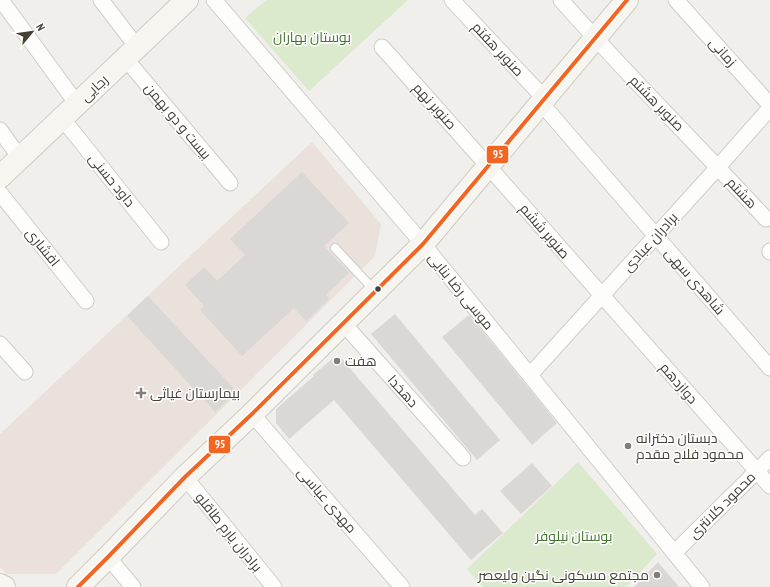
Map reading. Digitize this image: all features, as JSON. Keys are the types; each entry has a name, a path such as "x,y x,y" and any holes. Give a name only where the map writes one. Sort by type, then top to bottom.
{"main road":[{"name":"رجایی","path":"0,177 187,0"},
{"path":"77,586 108,558 185,477 252,414 423,244 627,0"},
{"path":"0,586 4,587"}],"street":[{"name":"داود حسنی","path":"1,0 70,111 161,242"},
{"name":"بیست و دو بهمن","path":"101,0 131,53 230,183"},
{"name":"موسی رضا بنایی","path":"214,0 423,244 702,587"},
{"name":"صنوبر هفتم","path":"452,0 543,101"},
{"name":"صنوبر هشتم","path":"561,0 595,38 718,167"},
{"name":"زمانی","path":"676,0 770,106"},
{"name":"صنوبر نهم","path":"382,47 488,166"},
{"name":"شاهدی سهی","path":"543,101 656,236 770,368"},
{"name":"برادران عبادی","path":"530,375 718,167 770,106"},
{"path":"0,130 20,158"},
{"name":"صنوبر ششم","path":"488,166 602,295"},
{"name":"هشتم","path":"718,167 766,219"},
{"name":"افشاری","path":"0,193 86,301"},
{"name":"دوازدهم","path":"602,295 770,486"},
{"name":"دهخدا","path":"343,323 463,458"},
{"path":"0,344 25,372"},
{"name":"مهدی عباسی","path":"252,414 402,587"},
{"name":"محمود کلانتری","path":"674,553 770,458"},
{"name":"برادران یارم طاقلو","path":"185,477 274,587"},
{"path":"108,558 133,587"}],"lane":[{"path":"335,248 375,292"}],"shaded area":[{"name":"بیمارستان غیاثی","path":"312,142 381,224 375,256 56,574 6,574 0,567 0,434"}],"green space":[{"name":"بوستان بهاران","path":"266,0 408,0 309,91 245,18"},
{"name":"بوستان نیلوفر","path":"578,462 657,554 626,587 483,587 467,569"}],"building":[{"path":"302,172 349,223 324,246 349,273 326,295 329,299 306,321 294,308 242,356 200,310 204,306 185,285 204,267 217,281 245,255 230,239"},
{"path":"148,296 237,392 215,412 127,316"},
{"path":"395,314 500,440 477,460 371,334"},
{"path":"469,315 557,423 532,445 442,337"},
{"path":"332,359 342,359 475,515 482,509 503,533 471,560 334,400 289,439 276,423 276,409"},
{"path":"532,463 552,486 521,514 500,491"},
{"name":"مجتمع مسکونی نگین ولیعصر","path":"658,562 679,587 634,587"}],"transit line":[{"name":"95","path":"78,587 185,477 252,414 423,244 627,0"}],"place":[{"name":"هفت","path":"337,361"},
{"name":"بیمارستان غیاثی","path":"141,393"},
{"name":"دبستان دخترانه محمود فلاح مقدم","path":"628,446"},
{"name":"مجتمع مسکونی نگین ولیعصر","path":"657,575"}]}
